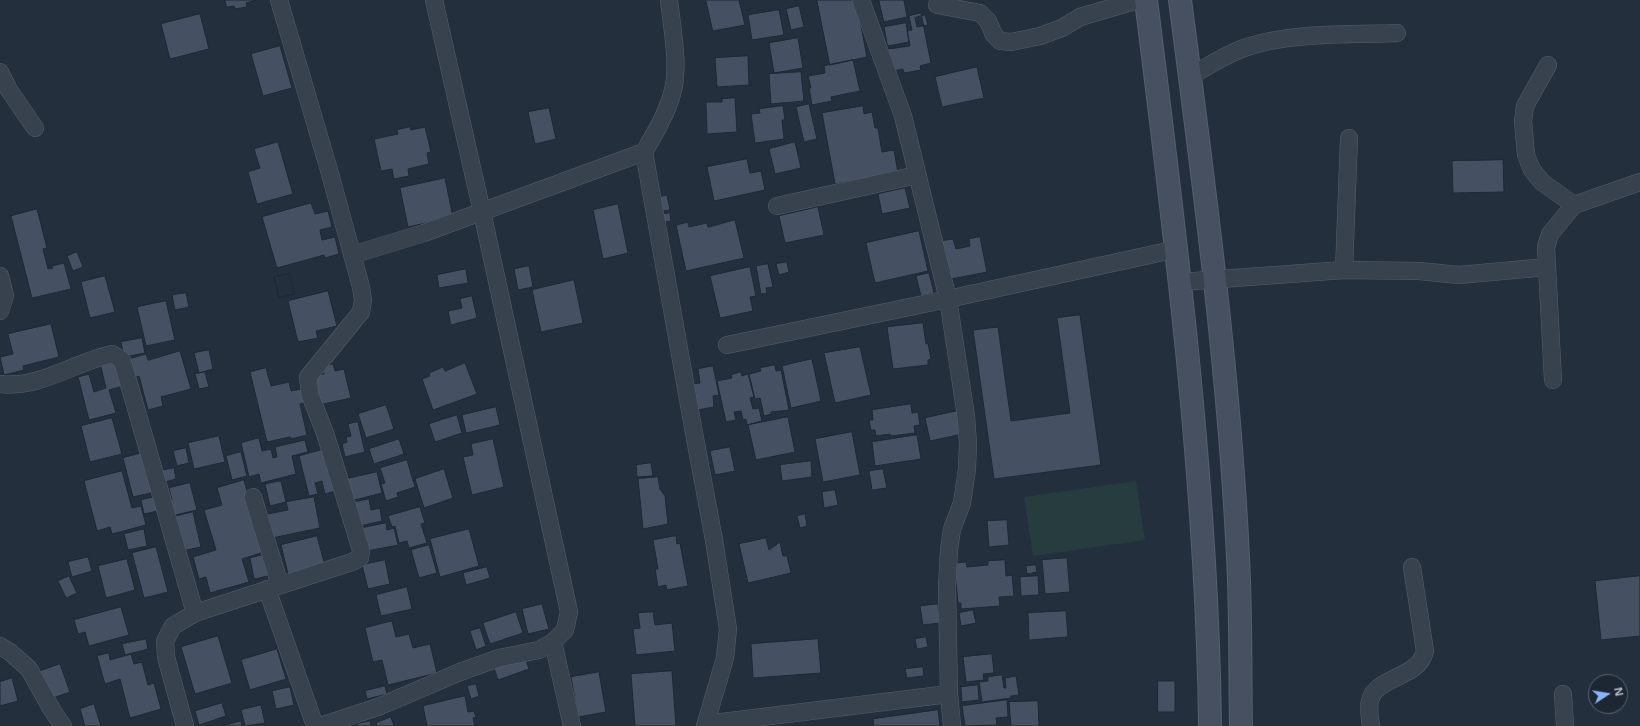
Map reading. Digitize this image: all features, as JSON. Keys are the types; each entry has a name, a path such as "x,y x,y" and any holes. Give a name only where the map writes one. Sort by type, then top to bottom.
{"main road":[{"path":"1146,0 1177,250 1204,543 1210,726"},
{"path":"1180,0 1214,280 1229,428 1238,558 1241,726"}],"street":[{"path":"185,726 166,657 165,641 173,626 183,618 195,613 352,562 360,558 361,550 325,433 310,395 308,376 361,312 363,300 362,293 327,162 279,0"},
{"path":"320,726 378,707 460,672 499,658 539,650 553,642 565,630 569,612 482,212 434,0"},
{"path":"669,0 676,59 673,93 662,119 644,152 714,540 728,629 725,658 705,725 949,694"},
{"path":"861,0 902,116 948,300 966,416 968,444 967,469 962,503 952,529 947,587 949,694 952,726"},
{"path":"937,5 980,13 988,21 994,35 1000,41 1011,42 1040,36 1062,28 1080,17 1138,0"},
{"path":"1190,76 1244,48 1264,43 1285,39 1327,35 1397,34"},
{"path":"1548,65 1525,106 1523,121 1526,156 1532,170 1542,182 1574,205"},
{"path":"0,72 9,90 35,128"},
{"path":"1344,270 1349,138"},
{"path":"352,255 424,233 644,152"},
{"path":"777,206 917,176"},
{"path":"1553,380 1546,248 1550,234 1574,205 1640,182"},
{"path":"727,345 948,300 1177,250"},
{"path":"1180,282 1344,270 1412,271 1459,275 1547,267"},
{"path":"0,276 5,296 0,311"},
{"path":"0,384 19,384 36,381 112,354 122,360 195,613"},
{"path":"253,497 273,587 315,726"},
{"path":"1371,726 1369,710 1370,699 1373,693 1384,684 1419,665 1424,659 1425,651 1412,567"},
{"path":"553,642 572,726"},
{"path":"0,646 10,652 29,668 52,710 63,726"},
{"path":"1563,694 1565,726"}],"green space":[{"path":"1136,481 1145,540 1033,556 1024,497"}],"building":[{"path":"225,0 257,0 246,3 247,7 235,9 234,6 227,7"},
{"path":"706,0 739,0 745,25 713,31"},
{"path":"817,0 856,0 867,57 830,65"},
{"path":"879,0 904,0 907,17 884,22"},
{"path":"799,6 804,27 791,30 786,9"},
{"path":"779,10 784,35 752,40 748,15"},
{"path":"921,13 931,63 920,66 921,70 904,73 903,69 887,72 882,47 909,42 907,31 912,30 909,16"},
{"path":"200,14 209,49 170,59 161,24"},
{"path":"925,15 928,25 917,27 915,18"},
{"path":"906,23 910,46 888,49 884,27"},
{"path":"798,38 803,68 774,73 769,43"},
{"path":"280,46 292,88 263,96 251,54"},
{"path":"748,56 749,85 717,87 715,58"},
{"path":"853,60 860,91 831,97 832,101 812,105 809,88 811,88 808,76 825,73 824,66"},
{"path":"977,67 984,98 942,107 935,77"},
{"path":"801,72 804,101 771,104 769,74"},
{"path":"735,98 737,132 707,134 706,102 722,102 722,99"},
{"path":"809,104 817,139 804,142 796,107"},
{"path":"783,106 785,120 782,120 784,139 755,143 751,114 760,113 759,109"},
{"path":"863,106 864,114 872,112 875,128 878,128 882,152 894,150 898,173 835,184 822,113"},
{"path":"549,108 556,139 535,144 528,112"},
{"path":"410,127 411,130 425,127 431,152 427,153 429,164 408,169 409,176 394,179 392,169 381,171 374,139 398,134 397,130"},
{"path":"278,142 293,194 257,204 248,172 260,168 254,149"},
{"path":"795,142 801,168 775,174 769,149"},
{"path":"747,159 750,173 761,171 765,190 714,201 707,167"},
{"path":"1503,160 1504,192 1453,193 1452,161"},
{"path":"445,178 453,217 408,227 400,188"},
{"path":"905,188 910,208 882,214 878,194"},
{"path":"667,195 670,210 663,211 660,197"},
{"path":"311,203 315,214 328,211 332,227 320,230 322,240 335,237 339,254 325,258 324,255 277,268 262,217"},
{"path":"618,204 628,253 603,259 593,210"},
{"path":"818,207 824,235 785,243 779,216"},
{"path":"37,209 47,248 43,249 48,269 53,268 52,266 64,263 71,289 32,298 11,216"},
{"path":"670,213 671,221 665,222 663,214"},
{"path":"735,220 744,258 686,271 676,225 688,222 689,227 707,223 708,227"},
{"path":"919,231 928,271 875,283 866,243"},
{"path":"980,237 987,272 951,279 940,241 953,239 956,249 970,246 969,239"},
{"path":"77,252 83,267 73,271 67,256"},
{"path":"787,262 789,272 779,275 776,264"},
{"path":"768,264 773,287 766,288 767,293 761,294 756,266"},
{"path":"529,266 533,287 518,290 514,269"},
{"path":"750,267 756,296 750,297 753,311 720,318 710,276"},
{"path":"466,269 468,283 439,288 437,275"},
{"path":"929,273 934,293 921,296 916,276"},
{"path":"289,274 294,294 279,298 274,277"},
{"path":"290,274 295,294 279,297 274,278"},
{"path":"105,276 115,312 90,318 81,282"},
{"path":"574,280 583,323 541,332 532,290"},
{"path":"328,291 337,326 316,331 318,338 298,342 288,301"},
{"path":"186,293 189,307 175,310 172,295"},
{"path":"472,296 477,318 451,325 448,311 462,308 460,299"},
{"path":"166,301 175,340 146,346 137,307"},
{"path":"1080,315 1101,465 994,479 973,330 998,327 1011,421 1070,413 1057,318"},
{"path":"923,323 926,344 928,343 931,359 928,360 928,365 893,369 887,327"},
{"path":"51,324 59,357 23,366 24,370 4,375 0,357 13,354 8,334"},
{"path":"142,338 145,353 124,357 121,342"},
{"path":"860,347 871,395 835,403 824,353"},
{"path":"209,350 213,369 199,373 194,353"},
{"path":"180,351 191,389 161,397 163,406 148,410 139,376 131,379 125,360 146,354 148,360"},
{"path":"117,359 124,386 109,390 116,413 89,420 78,377 89,374 94,392 106,388 100,363"},
{"path":"812,359 821,401 791,408 782,366"},
{"path":"465,363 477,394 433,410 422,379 430,376 429,373 443,367 445,371"},
{"path":"333,364 335,371 344,369 351,398 319,405 312,376 324,374 323,367"},
{"path":"775,365 776,371 781,370 789,410 771,412 771,414 764,416 760,398 755,399 749,374 761,371 760,368"},
{"path":"713,366 719,395 713,396 714,407 697,410 692,384 700,383 698,369"},
{"path":"266,368 271,386 289,382 291,391 306,388 309,402 300,404 307,435 267,442 250,372"},
{"path":"205,372 209,387 199,389 195,374"},
{"path":"741,372 742,376 748,374 754,397 750,398 753,409 759,408 762,421 747,425 746,419 743,420 741,411 734,412 736,420 726,422 717,381 732,378 731,375"},
{"path":"911,404 912,413 918,412 920,425 914,426 915,433 876,436 875,430 871,430 869,420 873,420 872,410"},
{"path":"386,405 394,429 366,438 358,414"},
{"path":"496,407 500,425 466,433 462,415"},
{"path":"957,411 962,434 930,441 925,418"},
{"path":"457,415 462,433 435,442 429,424"},
{"path":"788,417 795,452 756,460 748,425"},
{"path":"112,418 122,454 90,462 81,426"},
{"path":"358,422 365,452 345,457 342,444 347,442 346,437 351,436 348,424"},
{"path":"852,432 860,475 823,482 815,439"},
{"path":"917,435 921,459 875,466 872,442"},
{"path":"219,436 225,462 194,469 188,443"},
{"path":"259,438 262,451 271,449 273,458 277,457 275,447 305,440 308,452 292,456 296,474 261,483 259,474 249,477 241,443"},
{"path":"399,439 404,454 374,464 369,449"},
{"path":"493,439 504,487 472,495 463,457 473,455 471,444"},
{"path":"730,447 735,471 715,475 710,451"},
{"path":"186,448 189,463 177,466 173,451"},
{"path":"325,449 335,491 325,494 322,481 315,483 318,494 309,496 299,456"},
{"path":"145,452 155,492 133,497 123,458"},
{"path":"241,452 247,476 232,480 226,456"},
{"path":"407,460 415,487 397,493 398,497 386,501 381,484 385,483 380,468"},
{"path":"811,461 812,477 782,481 780,465"},
{"path":"651,463 653,476 637,477 636,465"},
{"path":"174,468 176,479 161,483 158,471"},
{"path":"444,469 453,498 424,508 415,479"},
{"path":"883,469 887,488 872,490 869,471"},
{"path":"122,471 132,508 141,506 146,525 112,534 110,527 97,531 84,481"},
{"path":"377,472 382,493 351,501 346,479"},
{"path":"658,477 660,489 665,496 668,524 643,529 638,479"},
{"path":"244,480 264,552 242,559 249,582 210,593 206,577 199,579 193,557 216,550 204,510 222,505 217,488"},
{"path":"281,481 286,502 270,506 265,484"},
{"path":"190,483 197,510 171,516 168,501 172,500 169,488"},
{"path":"835,490 838,505 824,508 822,492"},
{"path":"154,497 158,511 144,514 141,500"},
{"path":"314,497 320,528 272,538 267,514 288,510 286,502"},
{"path":"369,499 371,510 380,508 382,521 355,527 350,503"},
{"path":"420,507 425,523 421,524 427,543 409,548 407,541 399,543 395,526 392,527 388,516"},
{"path":"193,512 201,547 177,552 169,518"},
{"path":"805,514 807,526 800,528 797,516"},
{"path":"1007,520 1009,545 989,547 987,521"},
{"path":"386,523 387,530 394,528 398,545 362,552 357,529"},
{"path":"144,529 147,546 128,550 124,534"},
{"path":"469,529 479,566 440,577 430,539"},
{"path":"317,536 326,569 289,578 281,545"},
{"path":"676,536 677,544 680,543 688,586 667,590 666,585 658,587 655,569 658,569 653,540"},
{"path":"766,538 769,550 780,542 783,556 787,556 791,573 748,583 739,544"},
{"path":"429,545 437,573 419,578 411,550"},
{"path":"156,547 168,592 144,598 132,553"},
{"path":"267,554 272,575 254,579 250,558"},
{"path":"88,557 92,571 72,577 68,562"},
{"path":"1067,558 1070,592 1045,594 1042,560"},
{"path":"127,559 135,590 106,598 98,566"},
{"path":"385,560 390,584 368,589 362,565"},
{"path":"1005,560 1006,576 1012,575 1014,596 999,597 1000,606 961,609 961,603 958,603 954,563 966,562 967,567 988,565 988,561"},
{"path":"1036,565 1037,572 1027,574 1026,566"},
{"path":"487,567 490,578 466,585 463,573"},
{"path":"69,576 77,593 66,598 58,581"},
{"path":"1038,576 1039,595 1021,596 1020,577"},
{"path":"1640,576 1640,636 1601,640 1595,581"},
{"path":"407,587 412,609 381,616 376,595"},
{"path":"542,604 549,629 528,634 522,609"},
{"path":"938,604 940,623 923,625 920,606"},
{"path":"121,607 129,635 89,646 85,632 78,634 74,620"},
{"path":"973,610 976,623 961,626 959,613"},
{"path":"1066,611 1068,637 1029,640 1028,613"},
{"path":"516,612 523,633 490,644 483,623"},
{"path":"653,612 655,625 672,623 675,651 636,655 633,629 640,628 638,613"},
{"path":"392,621 396,637 409,634 413,648 430,644 437,673 388,685 382,660 373,662 365,628"},
{"path":"480,628 486,646 476,650 470,631"},
{"path":"218,636 232,683 195,694 181,647"},
{"path":"926,637 928,647 917,649 915,639"},
{"path":"146,639 148,649 125,655 122,644"},
{"path":"818,639 821,673 753,678 751,644"},
{"path":"277,649 286,679 250,690 241,660"},
{"path":"109,653 110,660 131,654 134,664 142,662 148,685 154,683 161,709 130,718 120,679 105,684 97,656"},
{"path":"524,654 529,669 498,680 493,665"},
{"path":"992,654 994,673 983,674 984,680 966,682 963,657"},
{"path":"60,664 70,692 50,699 40,671"},
{"path":"923,667 924,676 907,678 905,669"},
{"path":"672,671 676,726 635,726 631,674"},
{"path":"599,672 606,712 578,717 571,677"},
{"path":"1002,675 1004,688 1006,688 1005,678 1016,676 1019,695 1011,696 1011,698 982,702 979,682 988,681 988,677"},
{"path":"12,678 18,701 0,706 0,682"},
{"path":"1158,681 1175,681 1175,712 1158,712"},
{"path":"476,684 479,696 471,699 467,686"},
{"path":"978,685 979,700 962,702 961,687"},
{"path":"385,686 387,694 367,699 365,691"},
{"path":"290,687 294,705 276,709 272,691"},
{"path":"465,696 468,712 474,711 476,717 473,718 475,726 427,726 423,706"},
{"path":"1007,700 1008,717 996,718 997,725 965,726 962,706"},
{"path":"1038,701 1039,726 1011,726 1009,702"},
{"path":"222,703 226,716 199,725 195,711"},
{"path":"94,704 101,726 85,726 80,709"},
{"path":"261,705 265,723 245,726 241,710"},
{"path":"938,710 940,726 874,726 873,719"},
{"path":"391,717 394,726 377,726 376,723"},
{"path":"241,721 242,726 222,726"},
{"path":"370,721 371,726 357,726 357,724"}]}
